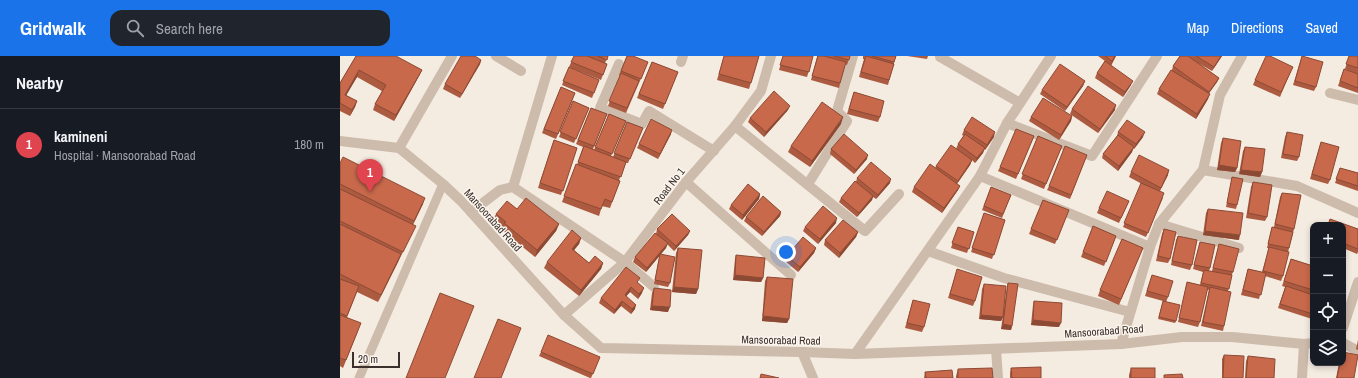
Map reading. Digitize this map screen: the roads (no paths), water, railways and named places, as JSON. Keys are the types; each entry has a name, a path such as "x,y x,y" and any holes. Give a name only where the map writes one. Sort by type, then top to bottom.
{"street":[{"path":"340,141 399,148 452,56"},
{"path":"496,56 521,71"},
{"path":"513,187 552,56"},
{"name":"Road No 1","path":"564,316 626,262 686,182 735,126 761,91 771,56"},
{"path":"808,184 847,121 837,111 853,56"},
{"path":"940,56 1020,104"},
{"path":"854,354 980,176 1007,123 1050,56"},
{"path":"1007,123 1092,156 1157,56"},
{"path":"1121,344 1150,247 1159,224 1203,170 1220,95 1242,56"},
{"path":"619,64 600,108 642,124 649,111 714,150"},
{"path":"1330,93 1358,100"},
{"path":"735,126 865,231 899,194"},
{"name":"Mansoorabad Road","path":"399,148 443,184 471,212 564,316 601,348 854,354 1121,344 1182,337 1232,337 1309,343"},
{"path":"1203,170 1297,186 1358,213"},
{"path":"980,176 1150,247"},
{"path":"686,182 790,275"},
{"path":"471,212 500,190 513,187 626,262 654,288"},
{"path":"1159,224 1239,248"},
{"path":"928,251 1004,278 1130,312"},
{"path":"1346,319 1358,282"},
{"path":"1302,378 1309,343"},
{"path":"1346,345 1358,351"},
{"path":"996,349 998,378"},
{"path":"802,352 814,378"}],"lane":[{"path":"359,378 443,184"}],"place":[{"name":"kamineni","path":"370,192"}]}
